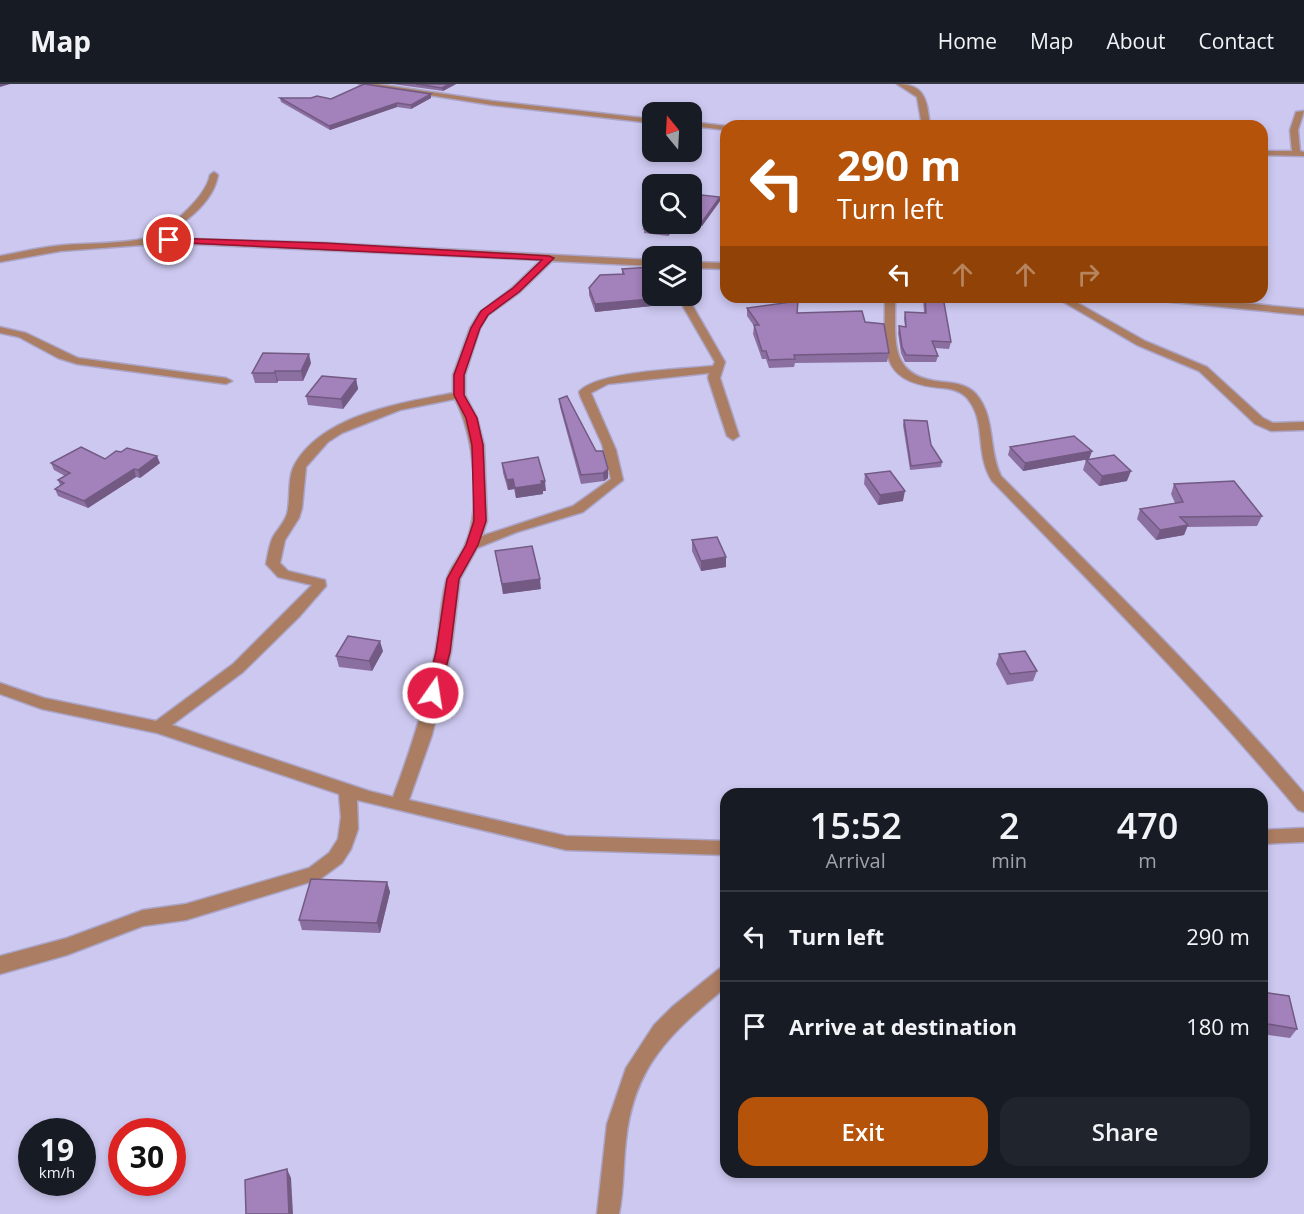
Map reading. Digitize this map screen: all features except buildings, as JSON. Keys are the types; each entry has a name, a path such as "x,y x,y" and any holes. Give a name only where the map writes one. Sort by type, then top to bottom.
{"street":[{"path":"363,84 492,103 642,120"},
{"path":"901,84 920,94 925,101 926,120"},
{"path":"1268,153 1300,154 1294,130 1299,114 1304,113"},
{"path":"702,125 720,127"},
{"path":"144,242 167,231 211,192 214,175"},
{"path":"0,259 61,248 144,242 336,246 642,263"},
{"path":"399,805 424,735 443,652 453,579 472,545 480,521 478,445 471,418 459,395 459,375 476,328 484,313 516,290 549,258"},
{"path":"702,265 720,266"},
{"path":"890,303 891,345 896,366 913,381 951,385 969,393 976,402 986,427 988,460 996,478 1167,654 1278,774 1304,806"},
{"path":"1071,303 1141,343 1203,369 1259,421 1271,427 1304,426"},
{"path":"1212,303 1304,312"},
{"path":"472,545 512,529 578,509 617,480 615,464 602,431 587,405 585,392 589,388 606,381 715,370 720,366 720,362 688,306"},
{"path":"0,330 22,335 62,356 77,361 226,381"},
{"path":"715,370 714,378 733,435"},
{"path":"159,728 238,668 294,614 319,586 320,583 283,574 273,564 278,540 292,518 295,508 300,466 308,457 324,440 358,421 397,407 459,395"},
{"path":"0,688 42,703 159,728 347,791 566,843 720,848"},
{"path":"0,965 75,944 148,916 164,912 193,911 314,874 329,866 343,849 351,831 347,791"},
{"path":"1268,837 1304,835"},
{"path":"608,1214 616,1139 627,1086 647,1052 672,1019 720,980"}],"route":[{"path":"169,240 549,258 516,290 484,313 476,328 459,375 459,395 471,418 478,445 480,521 472,545 453,579 443,652 433,693"}]}
